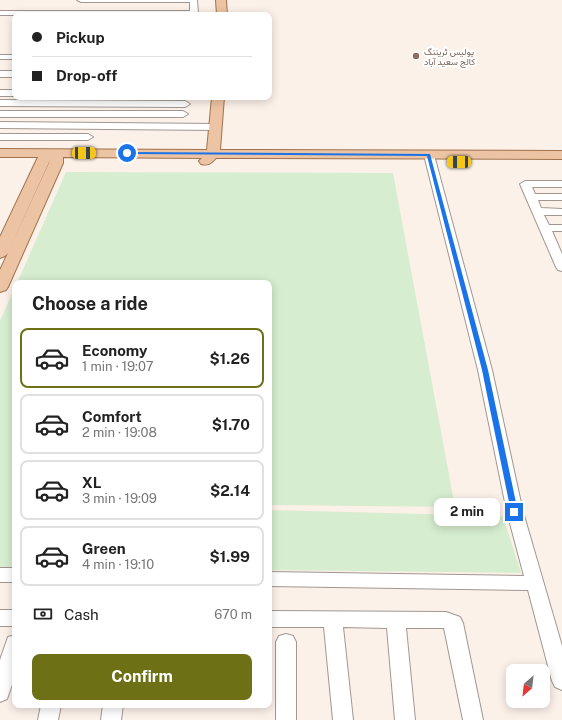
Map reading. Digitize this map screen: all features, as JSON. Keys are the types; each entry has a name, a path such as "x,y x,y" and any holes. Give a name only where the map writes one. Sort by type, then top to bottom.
{"main road":[{"path":"222,0 222,12"},
{"path":"209,158 216,127 218,100"},
{"path":"0,152 50,158 429,158 562,156"},
{"path":"0,164 84,153 209,158"},
{"path":"0,287 18,246 50,158"},
{"path":"1,248 50,158"},
{"path":"429,158 562,162"}],"street":[{"path":"81,0 128,7 183,12"},
{"path":"30,12 194,2"},
{"path":"0,6 60,11"},
{"path":"0,13 12,13"},
{"path":"0,49 12,49"},
{"path":"0,57 12,57"},
{"path":"0,66 12,66"},
{"path":"0,74 12,74"},
{"path":"0,93 12,93"},
{"path":"15,100 4,114 0,126 216,127"},
{"path":"0,103 15,100 186,101 181,127"},
{"path":"84,153 91,126 102,100"},
{"path":"4,114 184,114"},
{"path":"0,137 88,137"},
{"path":"429,158 485,370 514,512 562,681"},
{"path":"561,264 557,244 545,228 525,184 562,184"},
{"path":"531,197 562,197"},
{"path":"537,212 562,212"},
{"path":"545,228 562,228"},
{"path":"1,248 18,246"},
{"path":"0,575 12,575"},
{"path":"272,579 535,583"},
{"path":"0,618 12,618"},
{"path":"272,619 446,620 453,623 473,720"},
{"path":"333,619 343,720"},
{"path":"396,620 405,720"},
{"path":"286,642 286,720"},
{"path":"0,693 12,652"},
{"path":"48,720 51,708"},
{"path":"111,720 113,708"}],"green space":[{"path":"66,172 393,173 455,507 272,505 272,280 18,280"},
{"path":"12,294 12,568 0,568 0,321"},
{"path":"272,510 503,516 521,573 272,570"}],"place":[{"name":"پولیس ٹریننگ کالج سعید آباد","path":"416,56"}],"route":[{"path":"127,153 213,152 429,155 485,370 514,512"}]}
